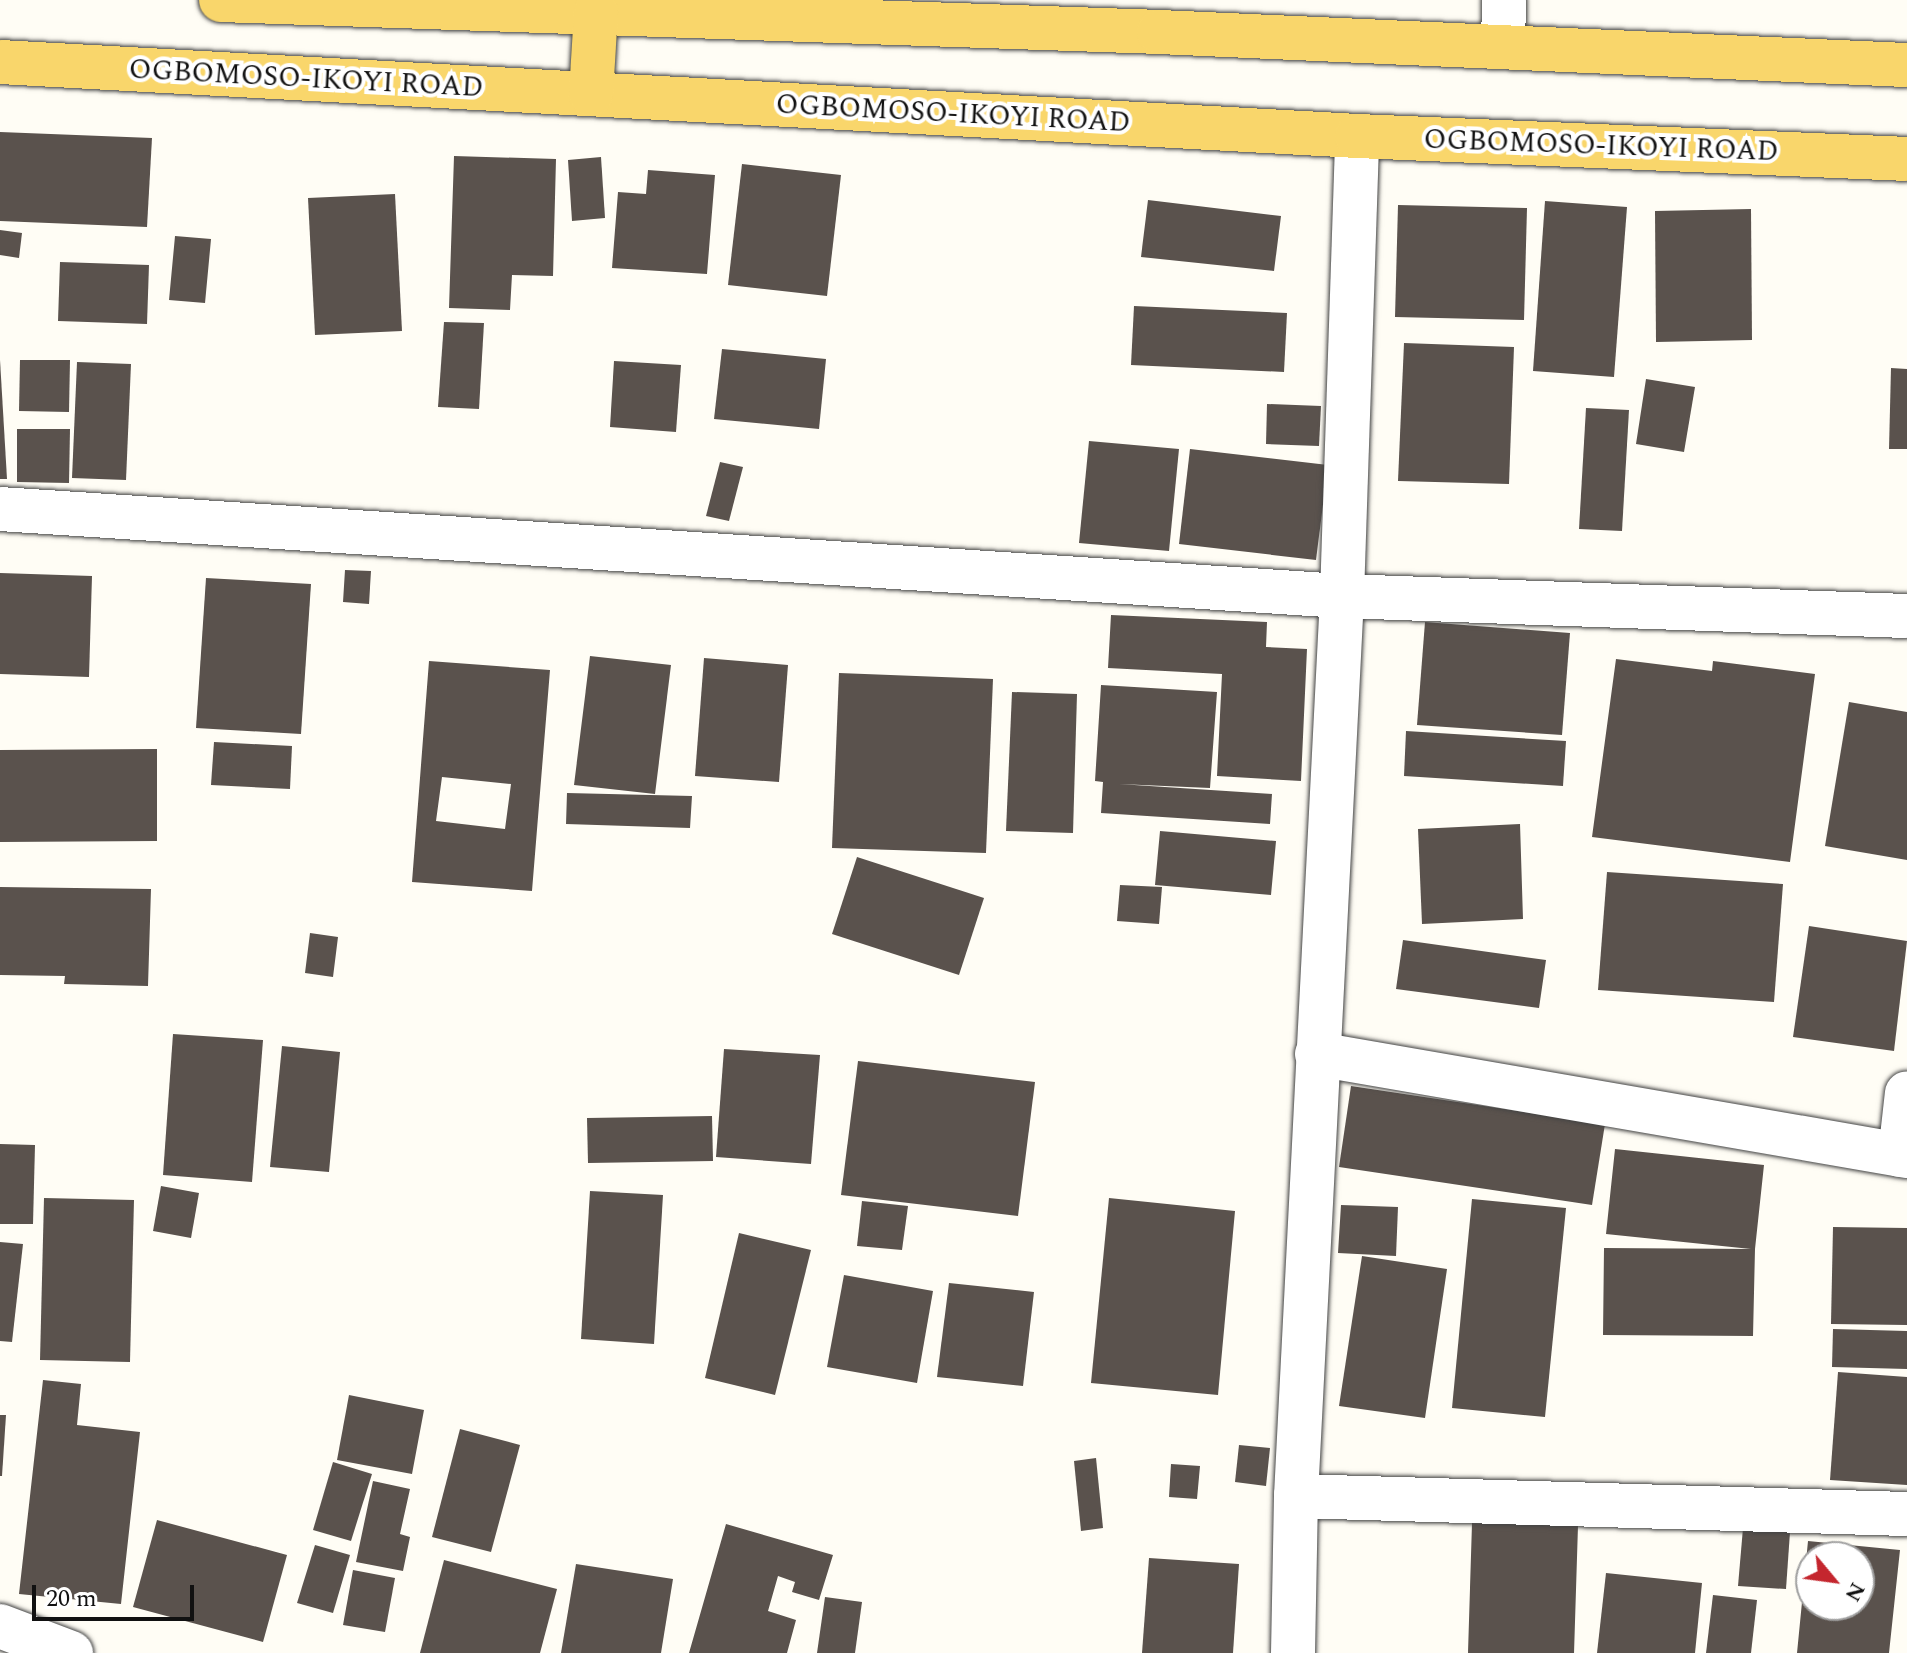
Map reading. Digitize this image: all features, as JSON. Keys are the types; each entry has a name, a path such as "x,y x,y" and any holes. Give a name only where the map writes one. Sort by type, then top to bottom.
{"main road":[{"path":"221,0 596,12 1907,65"},
{"path":"591,94 596,12"},
{"name":"OGBOMOSO-IKOYI ROAD","path":"0,62 1357,136 1907,159"}],"street":[{"path":"1503,47 1504,0"},
{"path":"1293,1653 1296,1496 1342,596 1357,136"},
{"path":"0,509 1342,596 1907,616"},
{"path":"1317,1054 1903,1156 1907,1093"},
{"path":"1296,1496 1907,1514"},
{"path":"0,1626 71,1653"}],"building":[{"path":"0,132 152,138 147,227 0,221"},
{"path":"454,156 556,159 553,276 512,275 510,310 449,308"},
{"path":"601,157 605,218 572,221 568,160"},
{"path":"742,164 841,175 827,296 728,285"},
{"path":"648,170 715,175 707,274 612,268 618,192 646,194"},
{"path":"395,194 402,331 315,335 308,198"},
{"path":"1148,200 1281,216 1274,271 1141,257"},
{"path":"1545,201 1627,207 1614,377 1533,371"},
{"path":"1398,205 1527,208 1524,320 1395,317"},
{"path":"1751,209 1752,340 1656,342 1655,211"},
{"path":"0,230 22,233 19,258 0,255"},
{"path":"175,236 211,239 205,303 169,300"},
{"path":"60,262 149,265 147,324 58,321"},
{"path":"1134,306 1287,313 1284,372 1131,365"},
{"path":"444,322 484,323 479,409 438,407"},
{"path":"1404,343 1514,347 1509,484 1398,481"},
{"path":"722,349 826,359 819,429 714,419"},
{"path":"0,360 7,479 0,479"},
{"path":"20,360 70,360 69,412 19,411"},
{"path":"614,361 681,365 676,432 610,427"},
{"path":"77,362 131,364 126,480 72,478"},
{"path":"1891,368 1907,369 1907,449 1889,449"},
{"path":"1646,379 1695,387 1684,452 1636,444"},
{"path":"1267,404 1321,406 1319,446 1266,444"},
{"path":"1586,408 1629,410 1622,531 1579,529"},
{"path":"17,429 70,429 69,483 17,482"},
{"path":"1089,441 1179,449 1169,551 1079,543"},
{"path":"1190,449 1328,465 1316,560 1179,544"},
{"path":"720,462 743,467 729,521 706,516"},
{"path":"345,570 371,571 369,604 343,602"},
{"path":"0,573 92,576 89,677 0,674"},
{"path":"206,578 311,584 301,734 196,728"},
{"path":"1111,615 1267,622 1266,647 1307,649 1301,781 1217,776 1222,674 1108,668"},
{"path":"1425,622 1570,633 1562,735 1417,725"},
{"path":"590,656 671,665 655,794 574,785"},
{"path":"704,658 788,665 779,782 695,776"},
{"path":"1616,659 1712,671 1713,661 1815,674 1790,862 1592,837"},
{"path":"429,661 550,670 532,891 412,882","holes":["442,777 511,784 505,829 436,821"]},
{"path":"839,673 993,679 986,853 832,848"},
{"path":"1101,685 1217,692 1210,788 1119,784 1272,794 1270,824 1101,813 1103,782 1095,781"},
{"path":"1012,692 1077,694 1073,833 1006,831"},
{"path":"1849,702 1907,712 1907,860 1825,846"},
{"path":"1406,731 1566,741 1563,786 1404,776"},
{"path":"214,742 292,746 290,789 211,785"},
{"path":"157,749 157,841 0,842 0,750"},
{"path":"567,793 692,796 690,828 566,824"},
{"path":"1520,824 1523,919 1422,924 1418,829"},
{"path":"1160,831 1276,841 1271,895 1155,885"},
{"path":"857,857 984,898 959,975 832,934"},
{"path":"1607,872 1783,884 1774,1002 1598,990"},
{"path":"1120,885 1162,887 1159,924 1117,921"},
{"path":"0,887 151,889 148,986 64,984 65,976 0,975"},
{"path":"1809,926 1907,941 1894,1051 1793,1037"},
{"path":"310,933 338,937 333,977 305,973"},
{"path":"1403,940 1546,960 1539,1008 1396,989"},
{"path":"173,1034 263,1040 252,1182 163,1175"},
{"path":"282,1046 340,1052 329,1172 270,1167"},
{"path":"724,1049 820,1055 811,1164 716,1157"},
{"path":"858,1061 1035,1082 1018,1216 841,1195"},
{"path":"1351,1086 1605,1124 1592,1205 1339,1167"},
{"path":"712,1116 713,1161 588,1163 587,1118"},
{"path":"0,1144 35,1145 33,1224 0,1224"},
{"path":"1615,1149 1764,1165 1755,1249 1753,1336 1603,1335 1604,1248 1751,1249 1606,1234"},
{"path":"161,1186 199,1193 191,1238 153,1231"},
{"path":"590,1191 663,1195 654,1344 581,1339"},
{"path":"44,1198 134,1200 130,1362 40,1360"},
{"path":"1109,1198 1235,1211 1218,1395 1091,1383"},
{"path":"1472,1199 1566,1208 1545,1417 1452,1408"},
{"path":"862,1201 908,1206 902,1250 857,1246"},
{"path":"1341,1205 1398,1207 1396,1256 1338,1253"},
{"path":"1833,1227 1907,1228 1907,1325 1831,1324"},
{"path":"739,1233 811,1250 775,1395 705,1378"},
{"path":"0,1242 23,1244 12,1342 0,1341"},
{"path":"1362,1256 1447,1269 1425,1418 1339,1406"},
{"path":"844,1275 933,1291 917,1383 827,1367"},
{"path":"949,1283 1034,1292 1023,1386 937,1377"},
{"path":"1833,1329 1907,1331 1907,1369 1832,1367"},
{"path":"1838,1372 1907,1377 1907,1485 1830,1480"},
{"path":"43,1380 81,1384 77,1425 140,1432 121,1604 19,1594"},
{"path":"349,1395 424,1410 412,1474 337,1460"},
{"path":"0,1415 6,1415 2,1476 0,1476"},
{"path":"460,1429 520,1445 491,1552 432,1537"},
{"path":"1239,1445 1270,1448 1266,1486 1235,1482"},
{"path":"1096,1458 1103,1528 1081,1531 1074,1461"},
{"path":"333,1462 372,1474 351,1541 313,1530"},
{"path":"1171,1464 1200,1466 1197,1499 1169,1497"},
{"path":"373,1481 410,1489 400,1534 410,1537 403,1571 356,1562"},
{"path":"157,1520 287,1555 263,1642 133,1607"},
{"path":"1472,1523 1578,1526 1574,1653 1468,1653"},
{"path":"726,1524 833,1555 819,1600 792,1592 795,1582 778,1576 768,1611 796,1620 787,1653 689,1653"},
{"path":"1743,1528 1790,1532 1786,1589 1738,1586"},
{"path":"315,1545 350,1555 333,1613 297,1603"},
{"path":"1875,1548 1900,1550 1889,1653 1797,1653 1800,1621 1875,1621"},
{"path":"1149,1558 1239,1564 1233,1653 1142,1653"},
{"path":"444,1560 557,1589 540,1653 420,1653"},
{"path":"576,1564 673,1579 661,1653 561,1653"},
{"path":"353,1570 395,1578 385,1632 343,1625"},
{"path":"1606,1573 1702,1583 1695,1653 1597,1653"},
{"path":"1713,1595 1757,1600 1751,1653 1706,1653"},
{"path":"825,1597 862,1602 855,1653 817,1653"}]}
